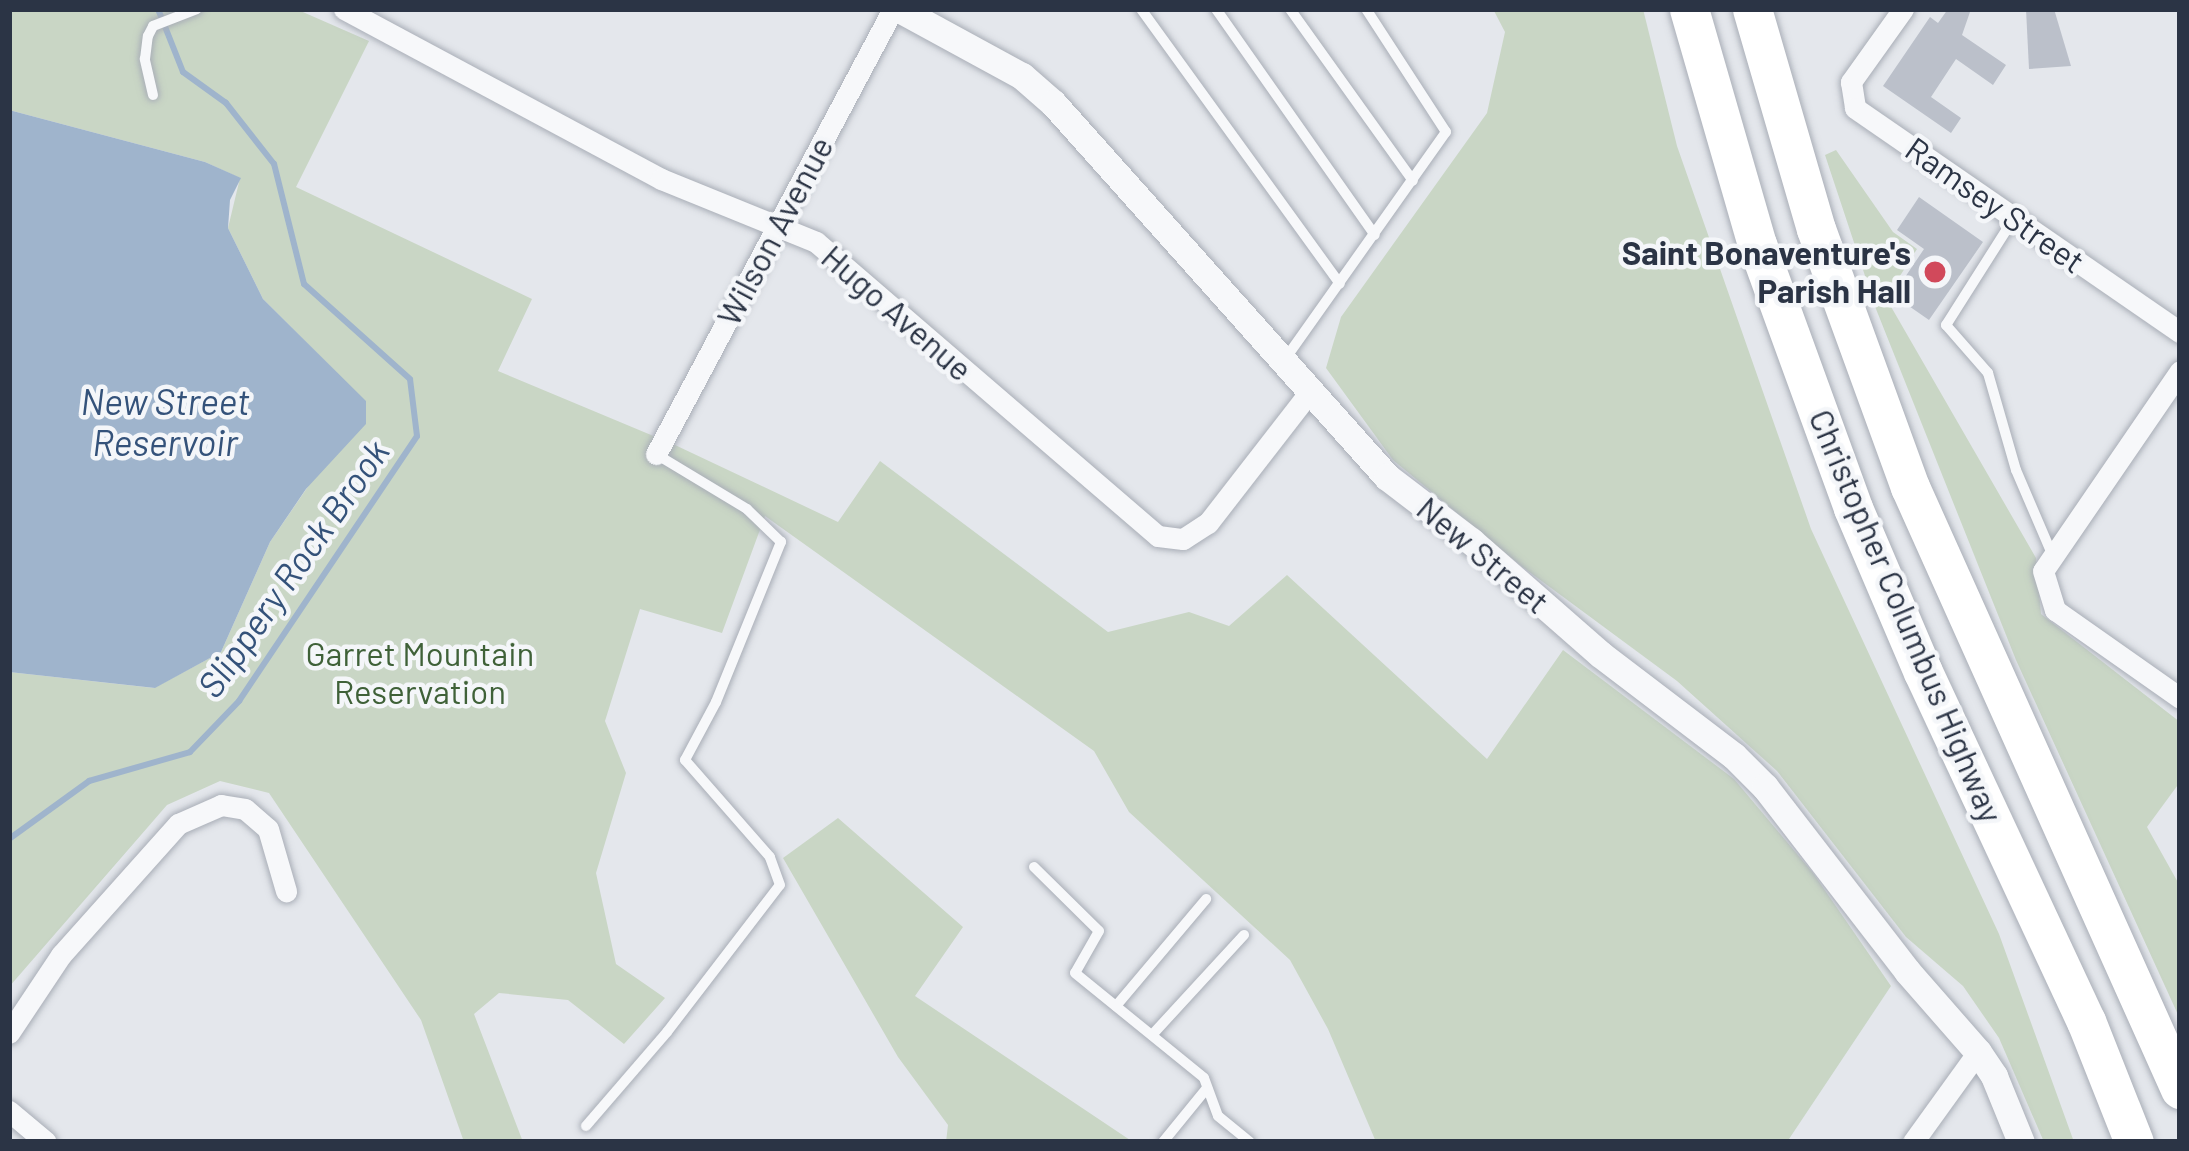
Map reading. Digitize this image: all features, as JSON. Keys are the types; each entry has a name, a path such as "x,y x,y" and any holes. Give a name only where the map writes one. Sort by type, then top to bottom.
{"highway":[{"name":"Christopher Columbus Highway","path":"1689,9 1765,266 1853,508 2086,1021 2134,1142"},
{"name":"Christopher Columbus Highway","path":"1752,9 1816,229 1910,487 2180,1088"}],"street":[{"name":"Hugo Avenue","path":"344,9 661,178 796,232 836,255 881,301 1158,536 1192,536 1208,523 1307,394"},
{"name":"Wilson Avenue","path":"656,454 896,9"},
{"name":"New Street","path":"896,9 1022,76 1053,103 1307,394 1387,477 1471,541 1600,655 1734,756 1799,825 1907,971 1978,1052 1994,1076 2021,1142"},
{"name":"Ramsey Street","path":"1903,9 1851,82 1855,108 2180,332"},
{"path":"2180,371 2058,546 2043,584 2055,610 2180,698"},
{"path":"9,1033 61,955 178,824 221,805 245,809 268,829 286,891"},
{"path":"1913,1142 1978,1052"},
{"path":"9,1112 46,1142"}],"lane":[{"path":"153,95 145,59 153,26 197,9"},
{"path":"1142,9 1340,284"},
{"path":"1216,9 1375,235"},
{"path":"1290,9 1413,181"},
{"path":"1282,364 1446,132 1366,9"},
{"path":"2014,218 1946,325 1988,373 2016,470 2058,546"},
{"path":"586,1126 667,1032 780,885 770,856 685,760 716,702 781,542 748,509 656,454"},
{"path":"1034,867 1099,931 1076,973 1204,1078 1218,1116 1250,1142"},
{"path":"1116,1006 1206,899"},
{"path":"1152,1035 1244,935"},
{"path":"1163,1142 1207,1088"}],"green space":[{"name":"Garret Mountain Reservation","path":"9,9 296,9 369,41 296,187 532,299 498,371 675,445 838,522 880,461 1108,632 1189,612 1229,626 1287,575 1487,759 1563,650 1734,779 1813,873 1891,986 1787,1142 1376,1142 1328,1029 1290,960 1129,812 1094,751 765,516 722,633 640,609 605,721 626,773 596,873 616,964 665,998 624,1044 568,1000 499,993 474,1014 523,1142 464,1142 421,1020 269,793 220,781 167,805 9,987 9,672 154,688 221,652 270,542 366,402 263,299 228,228 240,178 205,162 9,110"},
{"path":"1493,9 1643,9 1677,146 1811,529 1999,934 2074,1142 2044,1142 1999,1038 1963,986 1906,937 1777,771 1677,681 1520,565 1393,460 1326,368 1341,317 1487,113 1505,32"},
{"path":"1836,150 1893,232 1917,249 1886,298 2036,558 2041,614 2180,722 2180,782 2147,827 2180,886 2180,1019 2016,660 1876,309 1825,155"},
{"path":"838,818 963,927 915,996 1133,1142 946,1142 948,1125 898,1057 783,858"}],"water":[{"name":"New Street Reservoir","path":"9,110 205,162 241,178 230,200 228,228 263,299 366,401 366,424 306,489 270,542 221,652 155,688 9,672"}],"building":[{"path":"1948,9 1970,12 1962,35 2006,65 1993,85 1956,59 1931,97 1961,118 1951,133 1883,86 1930,17 1938,23"},
{"path":"2026,9 2054,9 2071,66 2029,69"},
{"name":"Saint Bonaventure's Parish Hall","path":"1919,197 1983,242 1929,320 1893,295 1924,249 1897,230"}],"waterway":[{"name":"Slippery Rock Brook","path":"9,839 89,781 190,752 239,701 417,436 410,379 304,284 274,164 226,103 183,72 158,9"}],"place":[{"name":"Saint Bonaventure's Parish Hall","path":"1935,272"}]}
